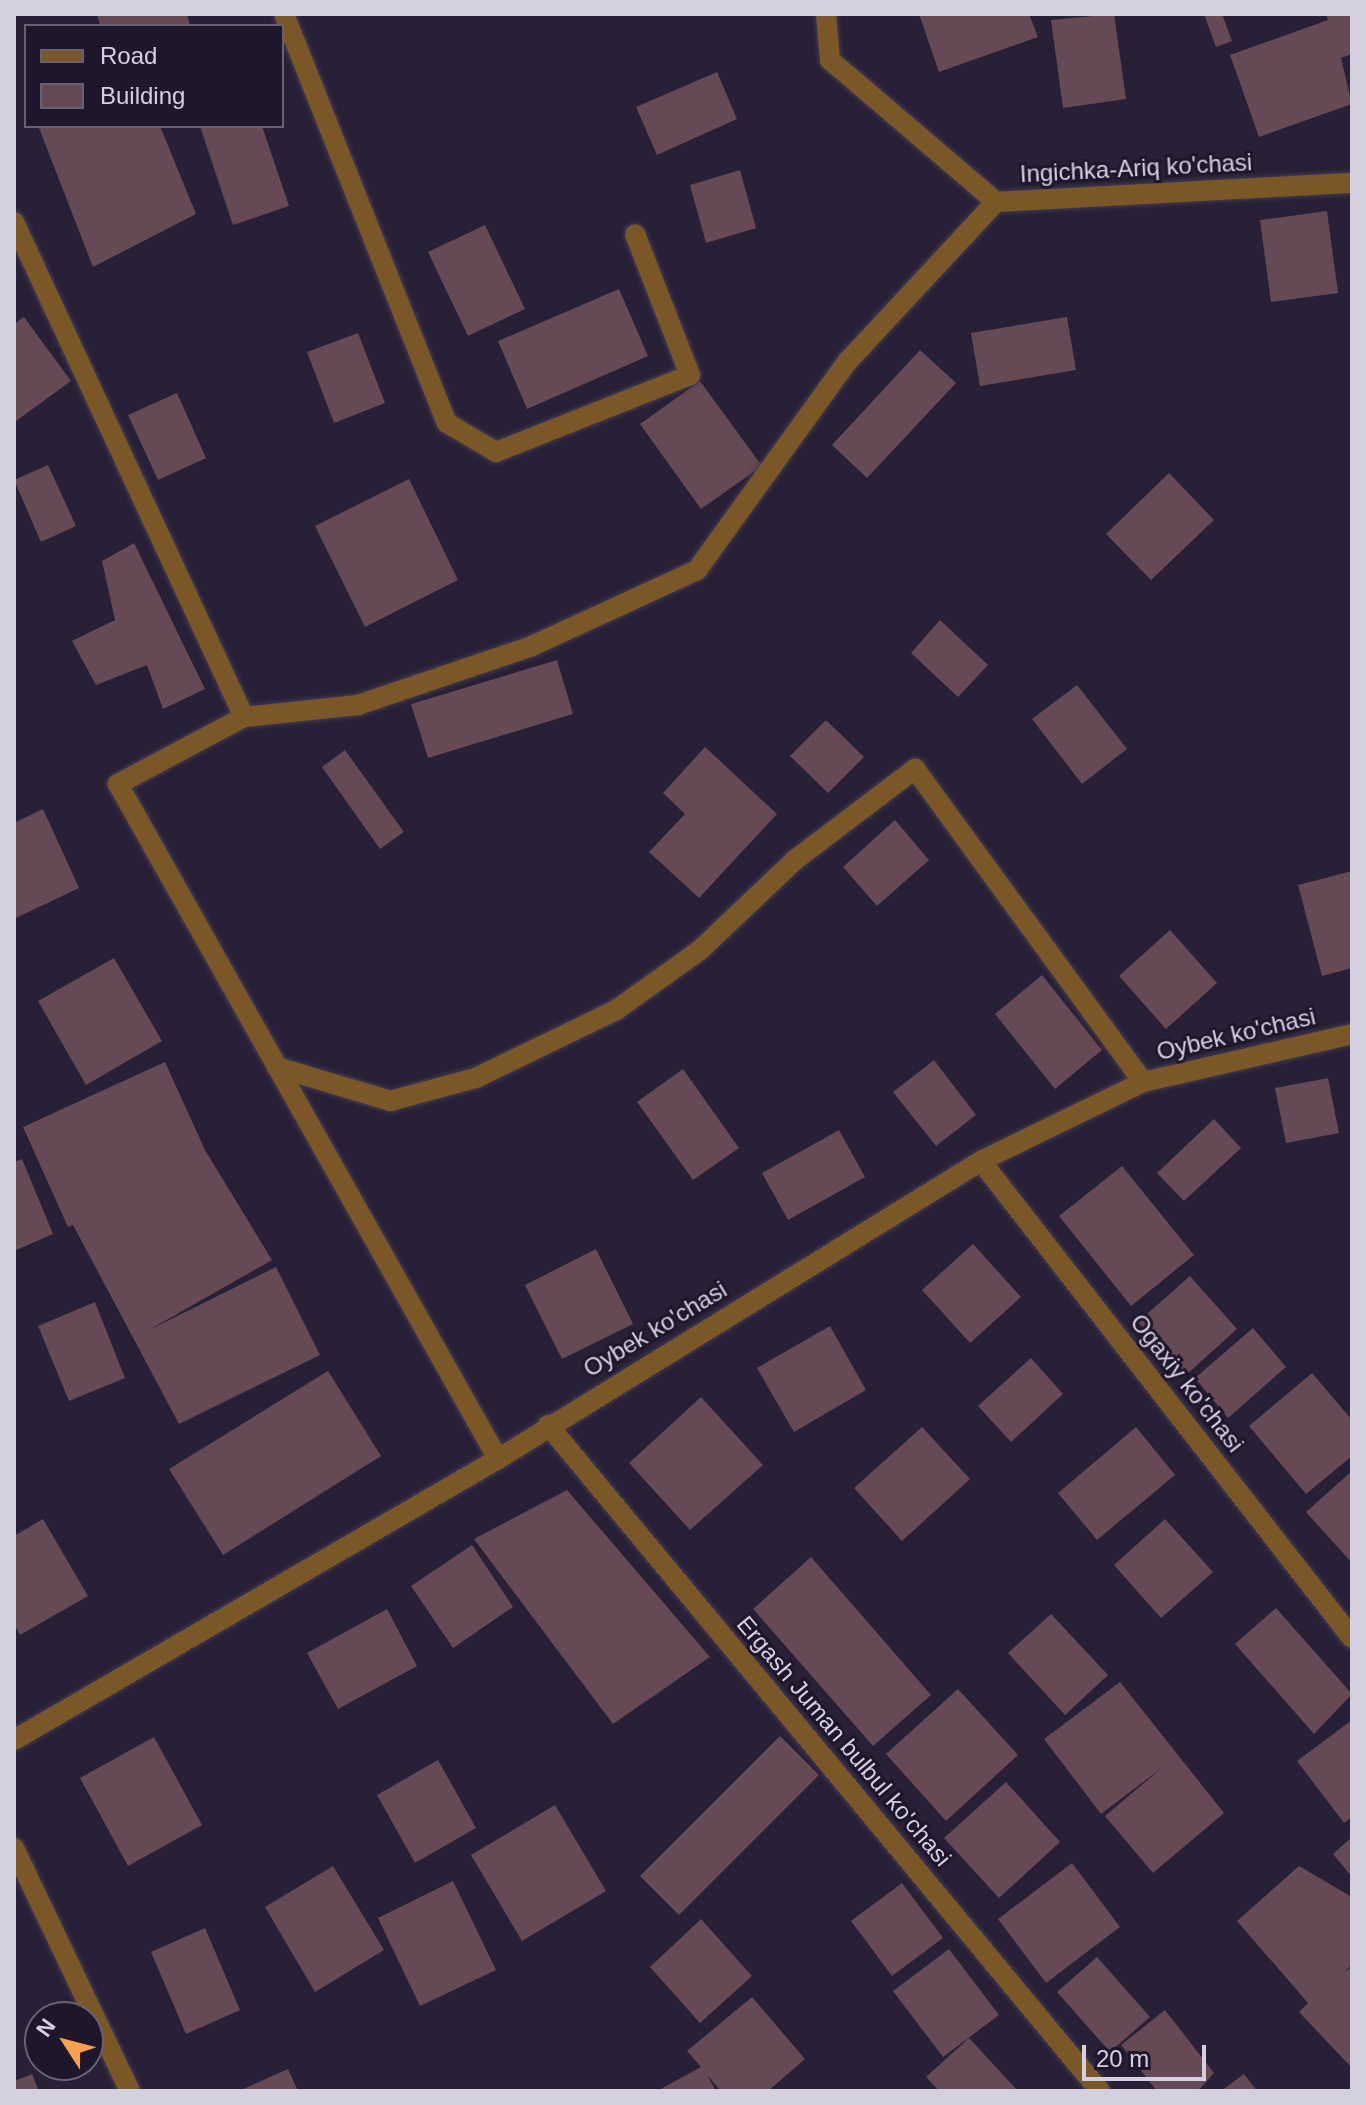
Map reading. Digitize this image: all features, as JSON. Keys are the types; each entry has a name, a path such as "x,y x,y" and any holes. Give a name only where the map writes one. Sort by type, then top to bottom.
{"street":[{"path":"284,14 447,423 496,452 690,375 635,234"},
{"name":"Ingichka-Ariq ko'chasi","path":"826,14 830,60 996,202 1352,183"},
{"path":"498,1459 118,784 244,717 358,705 532,646 697,570 848,361 996,202"},
{"path":"14,222 19,250 244,717"},
{"path":"277,1067 390,1101 476,1078 616,1010 700,950 795,860 915,769 1143,1082"},
{"name":"Oybek ko'chasi","path":"14,1740 498,1459 548,1425 981,1161 1143,1082 1352,1034"},
{"name":"Ogaxiy ko'chasi","path":"981,1161 1352,1638"},
{"name":"Ergash Juman bulbul ko'chasi","path":"548,1425 1100,2091"},
{"path":"14,1848 130,2091"}],"building":[{"path":"97,14 187,14 190,24 100,24"},
{"path":"919,14 1029,14 1038,37 939,72"},
{"path":"1114,14 1126,99 1063,108 1051,20"},
{"path":"1204,14 1222,14 1232,41 1216,47"},
{"path":"1326,14 1352,14 1352,54 1341,58 1352,104 1259,137 1230,55 1328,20"},
{"path":"717,72 737,119 657,155 636,107"},
{"path":"39,128 161,128 196,214 93,267"},
{"path":"201,128 263,128 289,206 233,225"},
{"path":"740,170 756,228 706,243 690,185"},
{"path":"1327,211 1338,293 1271,302 1260,220"},
{"path":"485,225 525,309 468,336 428,252"},
{"path":"619,289 648,356 527,409 498,341"},
{"path":"24,317 71,381 16,421 14,324"},
{"path":"1067,317 1076,370 980,386 971,333"},
{"path":"358,333 385,403 334,423 307,352"},
{"path":"920,350 956,383 867,478 832,445"},
{"path":"700,381 762,466 701,509 640,424"},
{"path":"177,393 206,458 158,480 128,415"},
{"path":"48,465 76,526 41,542 14,480"},
{"path":"1169,473 1214,520 1151,580 1106,534"},
{"path":"409,479 458,580 365,627 315,526"},
{"path":"134,543 205,689 163,709 147,665 96,685 72,641 115,620 102,561"},
{"path":"940,620 988,665 958,697 911,653"},
{"path":"557,660 573,714 428,758 411,704"},
{"path":"1077,685 1127,749 1082,784 1032,719"},
{"path":"826,720 864,757 828,793 790,756"},
{"path":"705,747 777,814 699,898 649,852 685,814 663,793"},
{"path":"345,750 404,832 380,849 322,767"},
{"path":"43,809 79,888 14,919 14,823"},
{"path":"895,820 929,860 877,906 843,867"},
{"path":"1352,871 1352,968 1322,976 1298,885"},
{"path":"1170,930 1217,983 1166,1029 1119,976"},
{"path":"114,958 162,1041 86,1085 38,1001"},
{"path":"1042,975 1102,1050 1055,1089 995,1014"},
{"path":"934,1060 976,1115 936,1146 893,1092"},
{"path":"165,1062 205,1150 272,1260 149,1330 276,1267 320,1355 179,1424 73,1225 68,1227 23,1127"},
{"path":"683,1069 739,1148 693,1180 637,1102"},
{"path":"1328,1078 1339,1133 1286,1143 1275,1088"},
{"path":"1214,1119 1241,1148 1184,1201 1157,1173"},
{"path":"839,1130 865,1177 788,1220 762,1173"},
{"path":"22,1159 53,1234 14,1251 14,1162"},
{"path":"1122,1166 1194,1255 1131,1306 1059,1216"},
{"path":"973,1244 1021,1297 970,1343 922,1290"},
{"path":"596,1249 633,1324 562,1359 525,1285"},
{"path":"1190,1276 1237,1329 1186,1375 1138,1322"},
{"path":"95,1302 125,1378 69,1401 38,1326"},
{"path":"830,1326 866,1390 794,1432 757,1368"},
{"path":"1253,1328 1286,1367 1228,1418 1195,1378"},
{"path":"1031,1358 1063,1394 1011,1442 978,1406"},
{"path":"328,1371 381,1456 223,1555 169,1469"},
{"path":"1312,1373 1352,1420 1352,1456 1306,1494 1249,1426"},
{"path":"701,1397 763,1465 690,1530 629,1463"},
{"path":"922,1427 970,1479 902,1541 854,1488"},
{"path":"1136,1427 1175,1475 1097,1540 1058,1493"},
{"path":"1352,1471 1352,1563 1306,1512"},
{"path":"567,1490 710,1657 613,1724 474,1539"},
{"path":"43,1519 88,1596 20,1635 14,1624 14,1536"},
{"path":"1165,1519 1213,1572 1161,1618 1114,1565"},
{"path":"472,1545 513,1607 453,1648 411,1586"},
{"path":"811,1557 931,1695 873,1746 753,1609"},
{"path":"1276,1608 1352,1694 1314,1734 1235,1644"},
{"path":"387,1609 417,1666 338,1709 307,1653"},
{"path":"1051,1614 1108,1675 1065,1715 1008,1653"},
{"path":"1120,1682 1224,1813 1153,1873 1105,1816 1163,1767 1101,1814 1044,1739"},
{"path":"958,1689 1018,1755 946,1821 886,1754"},
{"path":"1352,1720 1352,1817 1344,1823 1297,1761"},
{"path":"780,1736 819,1775 679,1915 640,1876"},
{"path":"154,1737 202,1825 128,1866 80,1778"},
{"path":"438,1760 476,1828 415,1863 377,1795"},
{"path":"1006,1782 1060,1842 999,1898 944,1838"},
{"path":"555,1805 606,1891 522,1941 471,1855"},
{"path":"1352,1837 1352,1877 1333,1854"},
{"path":"1072,1863 1120,1927 1046,1983 998,1919"},
{"path":"333,1866 384,1950 315,1992 265,1907"},
{"path":"1299,1866 1352,1897 1352,1965 1344,1972 1352,1967 1352,2068 1299,2012 1308,2003 1237,1921"},
{"path":"453,1881 496,1970 420,2006 378,1918"},
{"path":"902,1883 943,1938 892,1976 851,1921"},
{"path":"701,1919 752,1976 700,2023 650,1967"},
{"path":"205,1928 240,2010 186,2034 151,1952"},
{"path":"949,1949 999,2015 943,2057 893,1991"},
{"path":"1097,1957 1150,2017 1110,2052 1057,1992"},
{"path":"752,1997 805,2059 768,2091 721,2091 707,2075 716,2091 657,2091 701,2067 687,2051"},
{"path":"1165,2010 1214,2073 1198,2091 1157,2091 1121,2045"},
{"path":"969,2038 1018,2091 939,2091 926,2077"},
{"path":"288,2069 298,2091 239,2091"},
{"path":"1244,2074 1257,2091 1221,2091"},
{"path":"24,2077 24,2081 35,2081 39,2091 14,2091 14,2081"}]}
